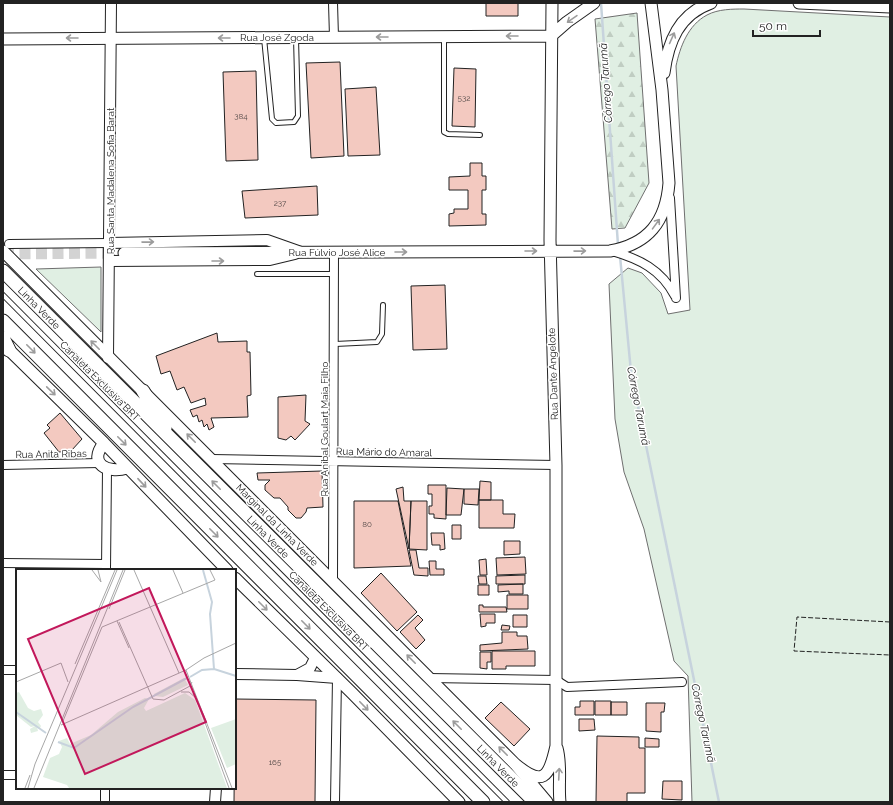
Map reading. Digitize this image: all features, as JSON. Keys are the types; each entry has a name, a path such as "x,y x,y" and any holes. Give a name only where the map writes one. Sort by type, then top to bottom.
{"highway":[{"name":"Linha Verde","path":"3,271 534,802"},
{"path":"3,321 483,802"},
{"path":"3,338 6,347"},
{"path":"143,391 177,446"}],"main road":[{"name":"Rua Dante Angelote","path":"552,3 550,251 556,465 556,746 560,761 558,790 560,802"},
{"path":"551,36 567,22 594,3"},
{"path":"626,252 656,225 665,207 669,183 662,90 651,3"},
{"path":"662,90 666,58 670,43 676,30 691,14 711,3"},
{"path":"799,3 890,7"},
{"name":"Rua José Zgoda","path":"3,39 551,36"},
{"name":"Marginal da Linha Verde","path":"6,248 108,358 212,459 515,764 547,802"},
{"name":"Rua Fúlvio José Alice","path":"124,253 626,252"},
{"path":"6,347 104,443 226,569"},
{"path":"104,443 99,452 103,466 113,471 127,468"},
{"path":"236,579 337,678 459,802"},
{"name":"Rua Dante Angelote","path":"515,764 529,775 538,778 548,771 556,746"}],"street":[{"name":"Rua Santa Madalena Sofia Barat","path":"108,358 111,3"},
{"path":"333,3 334,37"},
{"path":"626,252 656,270 671,288 676,298 669,183"},
{"path":"6,248 109,243 267,240 301,252"},
{"path":"109,261 270,260 301,252"},
{"name":"Rua Aníbal Goulart Maia Filho","path":"333,582 334,252"},
{"name":"Rua Mário do Amaral","path":"212,459 556,465"},
{"name":"Rua Anita Ribas","path":"3,465 103,466"},
{"path":"3,563 106,567 103,466"},
{"path":"297,675 310,668 315,658"},
{"path":"3,670 16,670"},
{"path":"236,674 297,675 337,678 335,802"},
{"path":"429,678 556,680 567,687 682,682"},
{"path":"336,704 345,695 352,693"},
{"path":"3,775 16,775"},
{"path":"105,789 105,802"},
{"path":"215,802 216,789"}],"lane":[{"path":"444,36 444,132 448,134 480,135"},
{"path":"264,37 272,119 276,123 294,122 298,116 296,37"},
{"path":"257,274 334,274"},
{"name":"Canaleta Exclusiva BRT","path":"3,295 507,802"},
{"path":"334,344 378,342 382,334 383,304"}],"green space":[{"path":"744,9 890,17 890,802 692,802 688,676 674,661 644,529 624,472 615,419 609,284 628,268 642,273 661,293 668,314 690,310 676,66 686,37 700,19 716,12"},
{"path":"637,13 649,183 625,228 612,229 595,19"},
{"path":"101,267 101,332 36,269"}],"building":[{"path":"486,3 518,3 518,16 486,16"},
{"path":"340,62 344,156 311,158 306,63"},
{"path":"454,68 476,69 475,127 452,126"},
{"path":"256,71 258,160 226,161 223,72"},
{"path":"376,87 380,155 348,156 345,89"},
{"path":"470,163 482,163 482,176 486,176 486,190 482,190 482,214 486,214 486,225 449,226 449,214 454,213 454,209 468,209 468,190 449,190 449,177 470,176"},
{"path":"317,186 318,215 245,218 242,191"},
{"path":"445,285 447,349 413,350 411,286"},
{"path":"217,333 218,342 247,341 247,352 250,352 251,395 247,396 248,417 211,418 214,427 209,430 207,424 204,427 202,420 199,422 197,415 193,417 190,410 206,405 205,398 191,403 184,387 177,390 170,371 161,374 156,356"},
{"path":"306,395 305,421 310,424 295,440 291,436 286,440 278,438 278,397"},
{"path":"60,413 82,439 71,451 59,452 44,433 50,428 47,425"},
{"path":"322,471 323,507 307,508 306,512 301,518 296,518 288,510 288,507 280,498 274,498 265,490 265,485 270,480 258,480 257,473"},
{"path":"480,481 491,482 491,500 479,500"},
{"path":"428,485 446,485 446,519 434,518 434,514 429,514 429,506 432,506 432,494 428,494"},
{"path":"403,487 404,501 411,501 409,549 396,489"},
{"path":"447,488 464,489 461,515 446,515"},
{"path":"464,489 479,489 478,505 464,504"},
{"path":"479,500 503,500 503,514 515,514 514,528 479,528"},
{"path":"354,501 398,501 411,566 354,568"},
{"path":"411,501 427,501 427,550 409,549"},
{"path":"452,525 461,525 461,539 452,539"},
{"path":"431,533 444,533 445,549 440,550 440,545 432,545"},
{"path":"504,541 520,541 520,554 504,555"},
{"path":"409,550 416,550 419,568 428,568 428,576 414,575"},
{"path":"525,557 526,574 497,575 496,558"},
{"path":"486,559 487,575 480,575 479,560"},
{"path":"429,561 436,561 436,569 444,569 444,575 430,575"},
{"path":"381,573 417,612 397,631 361,593"},
{"path":"525,575 525,584 496,584 496,576"},
{"path":"478,576 486,576 487,584 479,584"},
{"path":"523,584 523,594 509,594 509,591 498,592 498,585"},
{"path":"478,585 489,585 489,595 478,595"},
{"path":"507,595 528,595 528,609 507,609"},
{"path":"479,605 483,605 483,607 506,607 507,612 479,612"},
{"path":"480,614 495,614 495,623 486,623 486,626 481,627"},
{"path":"418,615 423,620 415,628 425,640 416,649 400,632"},
{"path":"513,615 527,615 527,627 513,627"},
{"path":"502,625 510,626 509,630 501,630"},
{"path":"502,632 517,632 517,636 527,636 528,649 480,651 480,645 502,643"},
{"path":"492,651 535,651 535,666 506,666 506,669 492,669"},
{"path":"480,652 491,652 491,662 487,662 487,669 480,668"},
{"path":"236,699 316,700 315,802 234,802 234,789 236,789"},
{"path":"580,701 594,701 594,715 575,715 575,707 580,707"},
{"path":"595,701 611,701 611,715 595,715"},
{"path":"501,702 530,729 514,746 485,718"},
{"path":"611,702 627,702 627,715 611,715"},
{"path":"646,703 665,703 664,712 661,712 661,732 646,731"},
{"path":"579,719 594,719 595,730 579,731"},
{"path":"597,736 639,737 639,748 645,748 645,793 627,793 627,802 596,802"},
{"path":"645,738 659,739 659,747 645,747"},
{"path":"663,781 682,781 682,800 662,799"}],"waterway":[{"name":"Córrego Tarumã","path":"601,3 618,245"},
{"name":"Córrego Tarumã","path":"620,256 631,372 719,802"}],"tunnel":[{"path":"3,254 124,253"}],"fence":[{"path":"890,622 797,617 794,651 890,655"}]}
